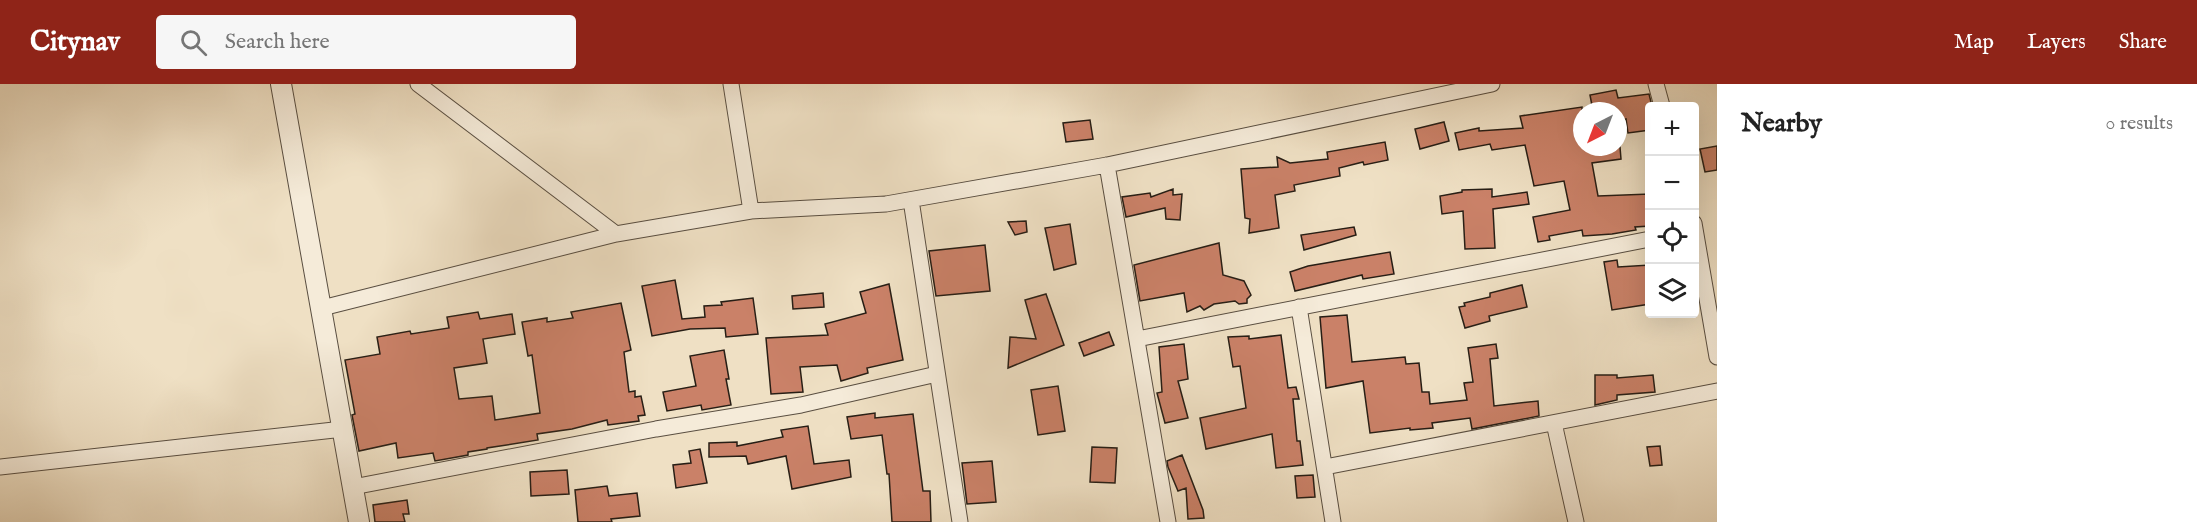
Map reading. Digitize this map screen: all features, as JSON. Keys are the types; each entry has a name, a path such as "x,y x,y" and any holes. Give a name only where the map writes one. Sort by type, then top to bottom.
{"street":[{"path":"281,84 359,522"},
{"path":"418,84 616,234"},
{"path":"731,84 751,211"},
{"path":"322,308 616,234 751,211 886,204 911,200 1107,165 1492,84"},
{"path":"1656,84 1661,102"},
{"path":"1107,165 1168,522"},
{"path":"911,200 960,522"},
{"path":"1137,339 1645,240"},
{"path":"1699,251 1717,357"},
{"path":"1299,307 1334,522"},
{"path":"353,487 656,429 801,405 938,374"},
{"path":"1325,467 1717,391"},
{"path":"1554,423 1576,522"},
{"path":"0,467 343,429"}],"building":[{"path":"1616,90 1618,98 1649,94 1651,102 1645,102 1645,131 1628,133 1627,102 1591,102 1590,95"},
{"path":"1573,108 1573,156 1621,156 1621,159 1592,163 1598,196 1645,194 1645,226 1612,234 1583,236 1582,230 1549,236 1550,240 1538,242 1533,217 1570,210 1564,181 1534,186 1525,145 1492,150 1490,144 1459,150 1455,133 1479,128 1479,131 1523,128 1520,116"},
{"path":"1090,120 1093,139 1066,142 1063,123"},
{"path":"1444,122 1449,141 1420,149 1415,129"},
{"path":"1385,142 1388,160 1364,165 1363,162 1339,168 1340,176 1294,185 1295,191 1275,195 1279,228 1249,233 1250,219 1245,218 1241,169 1278,167 1277,157 1290,163 1328,159 1327,152"},
{"path":"1717,146 1717,170 1705,172 1700,149"},
{"path":"1173,189 1173,195 1182,194 1180,220 1166,219 1165,208 1126,217 1122,197 1150,193 1151,197"},
{"path":"1492,189 1492,197 1527,192 1529,204 1493,209 1495,248 1465,249 1463,211 1442,214 1440,196 1462,192 1462,190"},
{"path":"1026,221 1027,232 1015,235 1008,222"},
{"path":"1070,224 1076,264 1054,270 1045,228"},
{"path":"1354,227 1356,235 1304,250 1301,235"},
{"path":"1219,243 1223,275 1244,281 1251,295 1247,303 1239,304 1235,301 1214,304 1204,310 1200,306 1187,312 1184,293 1140,301 1134,265"},
{"path":"985,245 990,291 936,296 929,251"},
{"path":"1390,252 1394,274 1363,279 1362,275 1295,291 1290,272 1308,266"},
{"path":"1617,260 1618,267 1645,265 1645,305 1612,310 1604,262"},
{"path":"675,280 682,319 705,317 704,306 722,305 721,302 753,298 758,334 726,337 725,328 690,329 652,336 642,286"},
{"path":"889,284 903,360 867,368 868,373 841,381 837,365 800,367 803,392 771,394 766,338 828,335 825,324 866,313 860,292"},
{"path":"1522,285 1527,307 1489,316 1490,321 1465,328 1459,307 1465,306 1464,303 1490,297 1490,293"},
{"path":"823,293 824,307 793,309 792,296"},
{"path":"1046,294 1064,345 1008,368 1010,337 1036,339 1025,300"},
{"path":"621,303 631,350 624,352 629,392 635,391 635,397 641,396 645,415 638,416 639,421 608,425 607,420 572,429 537,434 538,440 487,448 468,452 468,455 435,461 433,453 398,458 396,443 359,451 345,360 380,354 377,337 410,331 411,334 449,328 447,317 478,312 480,319 512,314 515,334 483,339 487,363 454,368 459,399 492,396 495,420 540,413 532,355 528,356 522,322 547,318 547,322 573,318 571,312"},
{"path":"1347,315 1352,362 1405,357 1406,364 1419,363 1422,392 1429,392 1430,404 1467,400 1464,383 1473,382 1468,348 1496,344 1498,358 1490,359 1494,406 1538,401 1539,416 1472,429 1470,418 1432,423 1433,428 1410,430 1410,428 1370,433 1363,381 1326,388 1320,317"},
{"path":"1109,332 1114,345 1084,356 1079,343"},
{"path":"1281,335 1288,388 1296,387 1299,399 1293,399 1297,441 1300,441 1303,465 1276,468 1272,434 1206,449 1200,418 1246,408 1240,366 1233,367 1228,337 1249,336 1249,339"},
{"path":"1184,344 1188,379 1178,381 1188,418 1165,423 1157,393 1162,392 1159,347"},
{"path":"724,350 731,405 702,410 701,405 667,411 663,392 696,386 690,356"},
{"path":"1595,375 1617,375 1617,378 1653,375 1655,392 1617,395 1617,400 1595,405"},
{"path":"1058,386 1065,431 1038,435 1031,390"},
{"path":"875,413 875,418 913,414 923,491 930,491 931,522 892,522 889,474 887,474 882,435 851,439 847,417"},
{"path":"808,426 814,464 849,460 851,477 792,489 786,456 748,464 746,456 709,457 709,443 737,442 737,446 783,437 781,430"},
{"path":"1660,446 1662,465 1650,466 1647,447"},
{"path":"1092,447 1117,448 1115,483 1090,482"},
{"path":"700,449 707,483 676,488 673,465 691,463 689,451"},
{"path":"1182,455 1204,518 1188,519 1186,488 1178,491 1168,467 1167,461"},
{"path":"992,461 996,502 967,504 962,463"},
{"path":"567,470 569,494 531,496 530,472"},
{"path":"1313,475 1315,497 1297,498 1295,476"},
{"path":"607,486 609,496 637,493 640,516 611,519 612,522 578,522 575,490"},
{"path":"407,500 409,514 403,514 405,522 375,522 373,505"}]}
